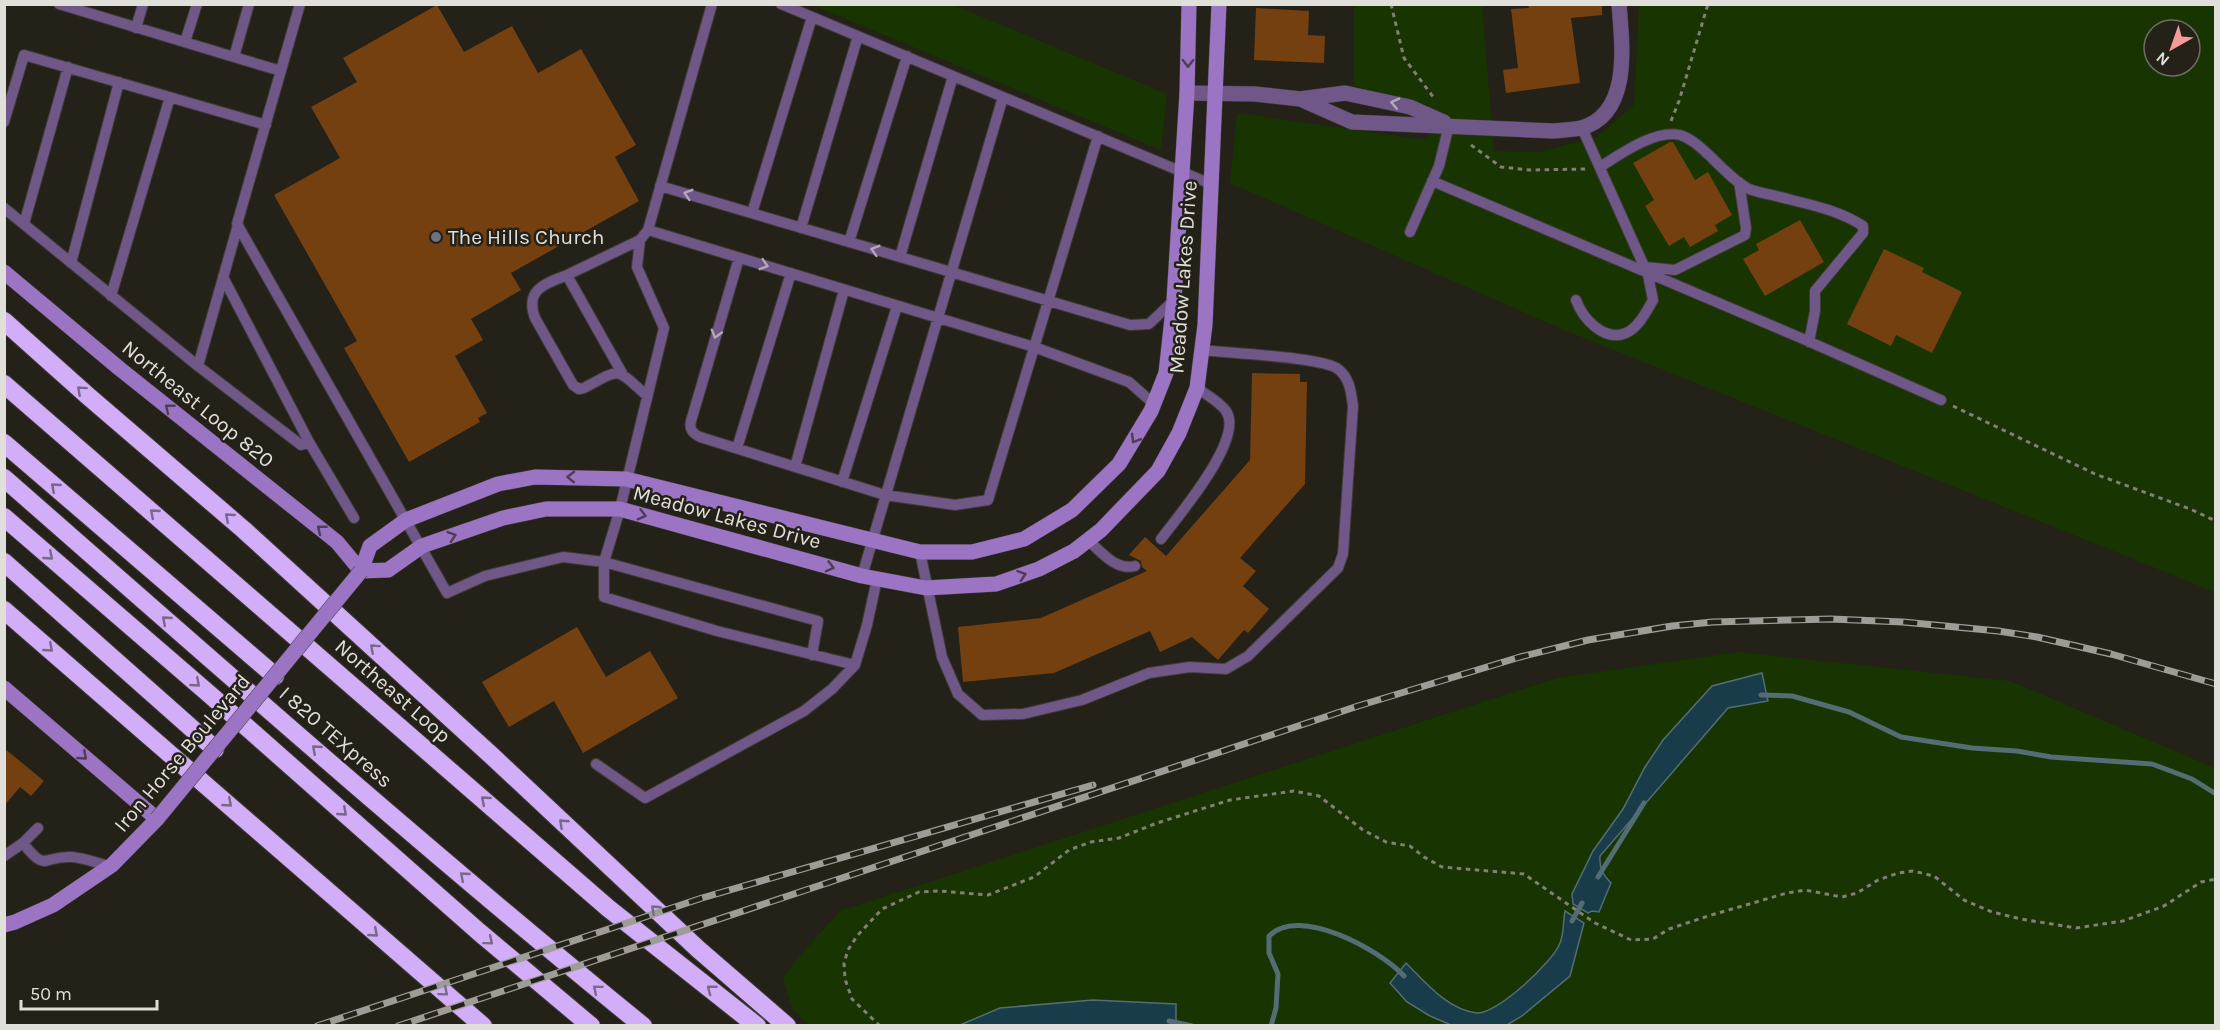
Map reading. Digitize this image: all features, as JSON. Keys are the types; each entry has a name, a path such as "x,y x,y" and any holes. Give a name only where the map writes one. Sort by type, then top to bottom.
{"highway":[{"path":"4,321 244,530 492,756 698,949 787,1026"},
{"name":"Northeast Loop","path":"4,384 614,912 757,1026"},
{"path":"4,443 275,676"},
{"name":"I 820 TEXpress","path":"4,478 358,786 643,1026"},
{"path":"4,518 208,693 479,932 591,1026"},
{"path":"4,562 215,749"},
{"path":"4,610 483,1026"}],"street":[{"name":"Meadow Lakes Drive","path":"1189,4 1187,93 1174,300 1166,373 1154,404 1119,464 1069,512 1024,539 972,552 920,552 626,479 535,477 498,484 406,520 370,546 361,572 388,570 422,546 503,518 546,509 620,509 861,576 926,588 996,584 1040,569 1074,551 1130,502 1158,471 1179,433 1197,388 1205,325 1219,4"},
{"path":"1300,99 1352,122 1553,131 1582,128 1597,119 1610,106 1619,88 1622,69 1619,4"},
{"path":"1187,93 1255,94 1300,99 1345,93 1410,107 1449,125"},
{"name":"Northeast Loop 820","path":"4,272 120,369 337,543 361,572"},
{"name":"Iron Horse Boulevard","path":"4,925 53,905 109,866 157,819 361,572"},
{"path":"4,688 157,819"}],"lane":[{"path":"59,4 86,8 136,28 281,71"},
{"path":"136,28 143,4"},
{"path":"185,42 197,4"},
{"path":"234,57 249,4"},
{"path":"198,366 300,4"},
{"path":"622,373 613,372 584,388 579,389 573,385 532,310 532,299 536,291 640,240 648,230 712,4"},
{"path":"782,4 1211,184"},
{"path":"752,213 812,17"},
{"path":"801,228 858,36"},
{"path":"4,122 24,55 266,125"},
{"path":"849,242 907,56"},
{"path":"24,224 68,68"},
{"path":"900,257 953,76"},
{"path":"70,262 119,82"},
{"path":"111,296 171,97"},
{"path":"861,576 1003,97"},
{"path":"1410,232 1439,166 1449,125"},
{"path":"1576,300 1580,312 1601,332 1617,335 1628,333 1646,313 1653,300 1646,271 1582,128"},
{"path":"1599,167 1632,146 1663,136 1680,135 1750,189 1846,215 1863,226 1863,234 1815,291 1815,311 1809,342"},
{"path":"739,258 690,426 693,433 885,495 955,505 988,500 1098,136"},
{"path":"1432,181 1646,271 1941,400"},
{"path":"1646,271 1675,270 1745,235 1739,182"},
{"path":"660,186 1130,325 1149,324 1174,300"},
{"path":"4,207 198,366 301,445 309,442"},
{"path":"238,225 447,593 485,576 563,557 604,561 819,621 812,655"},
{"path":"648,230 1034,347 1129,382 1154,404"},
{"path":"640,240 637,267 664,328 620,509 604,561 604,597 717,631 855,665"},
{"path":"738,448 791,273"},
{"path":"565,276 572,281 622,373 647,396"},
{"path":"223,278 309,442 354,518"},
{"path":"795,467 844,290"},
{"path":"842,482 897,306"},
{"path":"920,552 942,657 958,694 982,715 1023,714 1082,700 1149,673 1190,667 1226,669 1248,656 1338,568 1343,554 1352,398 1349,382 1338,368 1315,361 1202,350"},
{"path":"1161,539 1211,471 1229,437 1231,424 1226,410 1197,388"},
{"path":"1088,540 1110,561 1129,568 1135,566"},
{"path":"596,764 645,798 804,711 832,689 855,665 877,579"},
{"path":"4,856 23,843 38,828"},
{"path":"23,843 35,859 42,861 71,857 109,866"}],"path":[{"path":"1663,136 1679,101 1708,4"},
{"path":"1941,400 2095,474 2216,521"},
{"path":"880,1026 852,999 845,980 844,963 848,950 857,936 882,909 919,892 939,891 988,895 1034,877 1069,850 1091,842 1119,838 1157,823 1230,800 1294,791 1319,796 1363,830 1386,842 1410,846 1442,867 1524,874 1595,922 1631,940 1653,939 1669,929 1787,893 1805,890 1842,897 1857,893 1878,880 1913,871 1934,876 1965,900 1992,912 2076,928 2123,921 2164,906 2201,882 2216,879"}],"green space":[{"path":"812,5 954,5 1167,94 1161,150"},
{"path":"1354,5 1482,5 1494,151 1539,152 1597,137 1634,105 1639,5 2215,5 2215,592 1557,327 1230,183 1237,113 1427,140 1428,105 1354,86"},
{"path":"1739,652 2010,681 2215,768 2215,1025 810,1026 792,1008 783,978 840,911 1557,678"}],"water":[{"path":"1762,673 1768,701 1728,708 1600,856 1602,871 1611,883 1599,912 1588,913 1573,904 1572,894 1593,851 1623,809 1645,767 1663,740 1712,686"},
{"path":"1565,911 1584,923 1570,976 1522,1016 1507,1025 1451,1025 1407,1002 1390,983 1406,963 1430,987 1456,1007 1477,1013 1486,1011 1523,986 1547,962 1561,939"},
{"path":"1093,1000 1176,1004 1176,1025 960,1025 1000,1008"}],"building":[{"path":"1528,4 1602,4 1602,15 1571,18 1580,83 1506,93 1503,70 1518,68 1511,9 1529,8"},
{"name":"The Hills Church","path":"437,5 464,52 512,26 538,73 581,49 636,145 615,157 639,201 511,273 521,290 471,319 483,340 455,356 487,413 478,418 480,422 409,462 344,348 357,341 274,195 340,158 311,107 357,82 343,58"},
{"path":"1256,8 1309,11 1308,35 1325,36 1324,63 1254,60"},
{"path":"1673,142 1695,180 1708,172 1732,215 1715,225 1718,231 1690,247 1684,237 1669,246 1645,206 1654,200 1633,163"},
{"path":"1800,220 1824,262 1765,296 1743,259 1759,250 1756,244"},
{"path":"1884,249 1924,268 1922,272 1962,292 1932,353 1896,335 1891,346 1847,324"},
{"path":"1252,373 1300,374 1300,382 1307,382 1305,484 1240,558 1256,571 1243,586 1269,609 1248,633 1244,630 1218,660 1192,637 1160,652 1150,631 1054,673 963,682 958,627 1041,618 1147,571 1142,567 1141,561 1129,555 1145,537 1166,556 1250,460"},
{"path":"577,627 606,677 650,651 678,698 583,753 554,701 509,727 482,682"},
{"path":"4,748 44,781 31,796 20,787 4,806"}],"waterway":[{"path":"1761,695 1792,696 1849,712 1901,737 2051,757 2152,764 2192,779 2216,794"},
{"path":"1598,877 1644,803"},
{"path":"1572,921 1582,903"},
{"path":"1271,1026 1276,1008 1278,974 1269,953 1269,936 1282,928 1299,926 1319,928 1339,935 1377,954 1404,976"},
{"path":"1169,1021 1192,1026"}],"railway":[{"path":"398,1026 1358,706 1520,657 1588,640 1672,626 1713,622 1831,619 1903,622 2037,637 2111,654 2216,684"},
{"path":"317,1026 702,898 1093,785"}],"place":[{"name":"The Hills Church","path":"436,237"}]}
